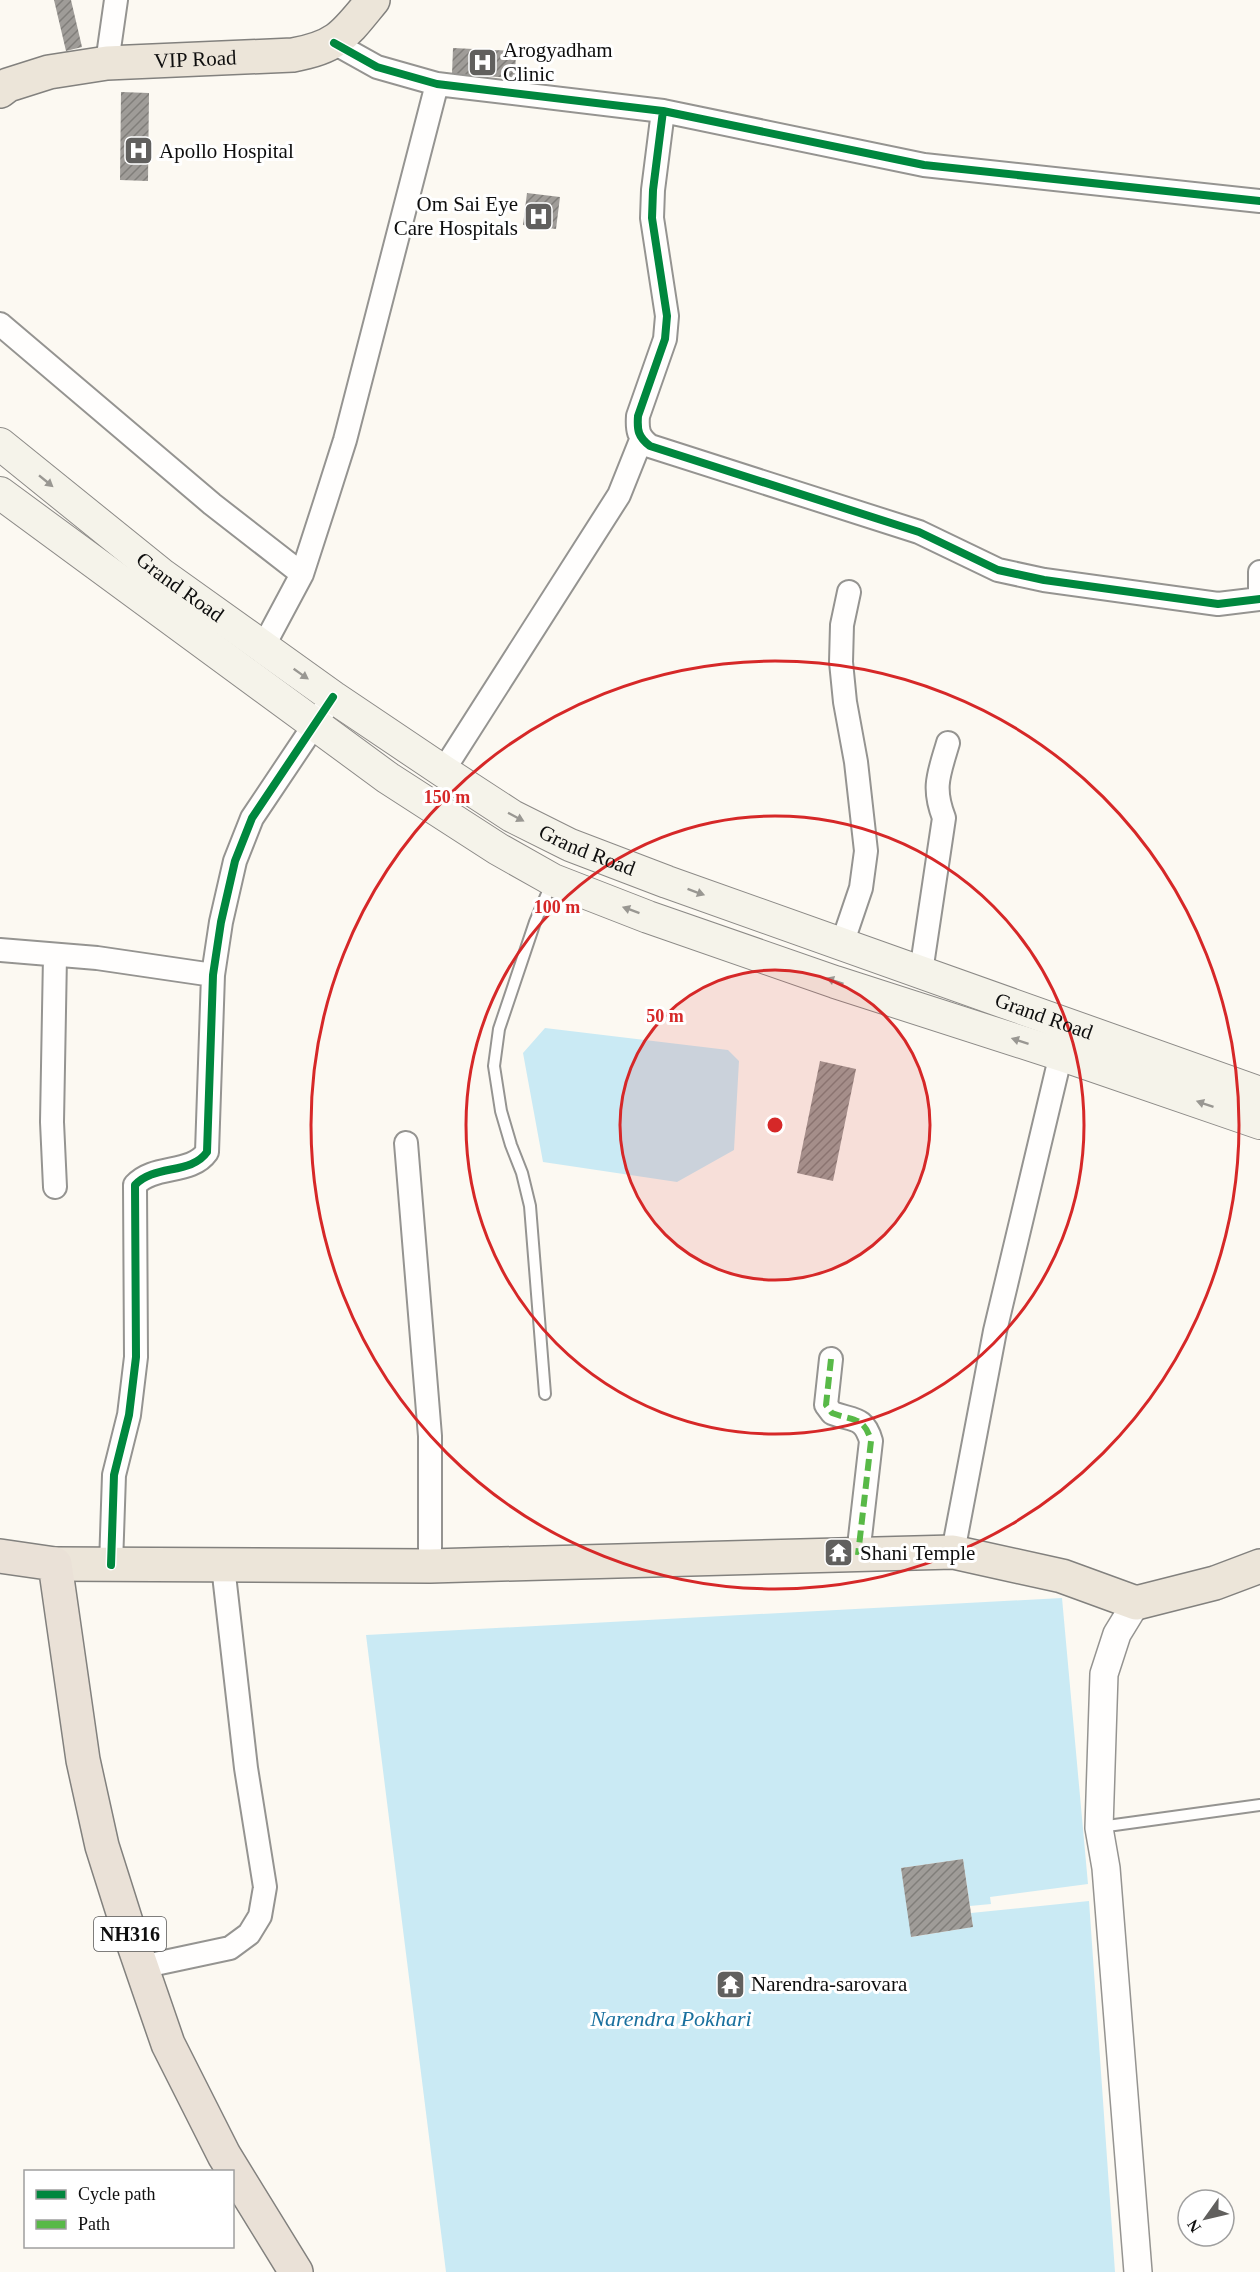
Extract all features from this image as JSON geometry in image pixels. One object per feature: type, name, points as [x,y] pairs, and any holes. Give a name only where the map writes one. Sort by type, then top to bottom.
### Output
[{"type":"highway","points":[[0,1556],[55,1564]]},
{"type":"highway","name":"NH316","points":[[55,1564],[83,1760],[102,1846],[168,2044],[234,2170]]},
{"type":"highway","name":"NH316","points":[[234,2170],[296,2272]]},
{"type":"main road","name":"VIP Road","points":[[0,91],[8,85],[50,72],[107,63],[293,55],[313,52],[334,43],[373,0]]},
{"type":"main road","name":"Grand Road","points":[[0,444],[161,574],[333,697],[512,816],[570,845],[1260,1093]]},
{"type":"main road","name":"Grand Road","points":[[0,493],[388,778],[498,849],[553,880],[648,917],[813,974],[1061,1054],[1260,1123]]},
{"type":"main road","points":[[55,1564],[430,1566],[953,1552],[1062,1576],[1136,1603],[1215,1583],[1260,1566]]},
{"type":"street","points":[[107,63],[116,0]]},
{"type":"street","points":[[334,43],[376,67],[437,84],[663,111],[924,165],[1260,201]]},
{"type":"street","points":[[263,647],[302,574],[345,440],[437,84]]},
{"type":"street","points":[[663,111],[653,190],[652,218],[667,316],[665,339],[638,416],[637,429],[641,440],[650,446],[919,532],[998,570],[1044,580],[1218,604],[1260,599]]},
{"type":"street","points":[[0,324],[212,504],[302,574]]},
{"type":"street","points":[[443,771],[619,495],[641,440]]},
{"type":"street","points":[[1260,572],[1260,591]]},
{"type":"street","points":[[842,944],[861,888],[866,851],[841,662],[842,625],[849,592]]},
{"type":"street","points":[[111,1565],[114,1475],[129,1415],[136,1357],[135,1185],[148,1176],[195,1163],[207,1152],[213,975],[221,922],[235,861],[252,818],[333,697]]},
{"type":"street","points":[[921,972],[944,818],[938,802],[936,785],[948,743]]},
{"type":"street","points":[[0,950],[132,962],[213,975]]},
{"type":"street","points":[[55,956],[52,1122],[55,1187]]},
{"type":"street","points":[[953,1552],[995,1330],[1061,1054]]},
{"type":"street","points":[[406,1143],[430,1436],[430,1566]]},
{"type":"street","points":[[831,1359],[826,1405],[832,1413],[856,1419],[867,1427],[871,1441],[858,1555]]},
{"type":"street","points":[[141,1967],[230,1948],[249,1934],[260,1916],[264,1887],[246,1768],[223,1566]]},
{"type":"street","points":[[1136,1603],[1117,1634],[1104,1674],[1100,1827],[1107,1880],[1138,2272]]},
{"type":"lane","points":[[545,1394],[531,1206],[501,1111],[494,1066],[499,1029],[535,922],[553,880]]},
{"type":"lane","points":[[1100,1827],[1260,1805]]},
{"type":"water","points":[[545,1028],[728,1050],[739,1061],[734,1150],[677,1182],[543,1162],[523,1053]]},
{"type":"water","name":"Narendra Pokhari","points":[[1062,1598],[1088,1884],[990,1897],[991,1904],[970,1906],[963,1859],[901,1868],[912,1937],[973,1927],[971,1913],[1089,1901],[1115,2272],[446,2272],[366,1635]]},
{"type":"building","points":[[54,0],[71,0],[82,47],[66,51]]},
{"type":"building","points":[[453,48],[516,51],[515,78],[452,74]]},
{"type":"building","points":[[121,92],[149,93],[148,181],[120,180]]},
{"type":"building","points":[[527,193],[560,197],[556,229],[523,225]]},
{"type":"building","points":[[820,1061],[856,1069],[833,1181],[797,1173]]},
{"type":"building","points":[[963,1859],[973,1927],[911,1937],[901,1868]]},
{"type":"marked path","points":[[831,1359],[826,1405],[832,1413],[861,1423],[871,1441],[858,1555]]},
{"type":"cycle path","points":[[334,43],[377,67],[437,84],[663,111],[924,165],[1260,201]]},
{"type":"cycle path","points":[[663,111],[653,190],[652,218],[667,316],[665,339],[638,416],[638,429],[646,443],[919,532],[998,570],[1044,580],[1218,604],[1260,599]]},
{"type":"cycle path","points":[[111,1565],[114,1475],[129,1415],[136,1357],[135,1185],[152,1174],[192,1164],[207,1152],[213,975],[221,922],[235,861],[252,818],[333,697]]},
{"type":"place","name":"Arogyadham Clinic","points":[[482,62]]},
{"type":"place","name":"Apollo Hospital","points":[[138,151]]},
{"type":"place","name":"Om Sai Eye Care Hospitals","points":[[539,216]]},
{"type":"place","name":"Shani Temple","points":[[839,1553]]},
{"type":"place","name":"Narendra-sarovara","points":[[730,1984]]}]
